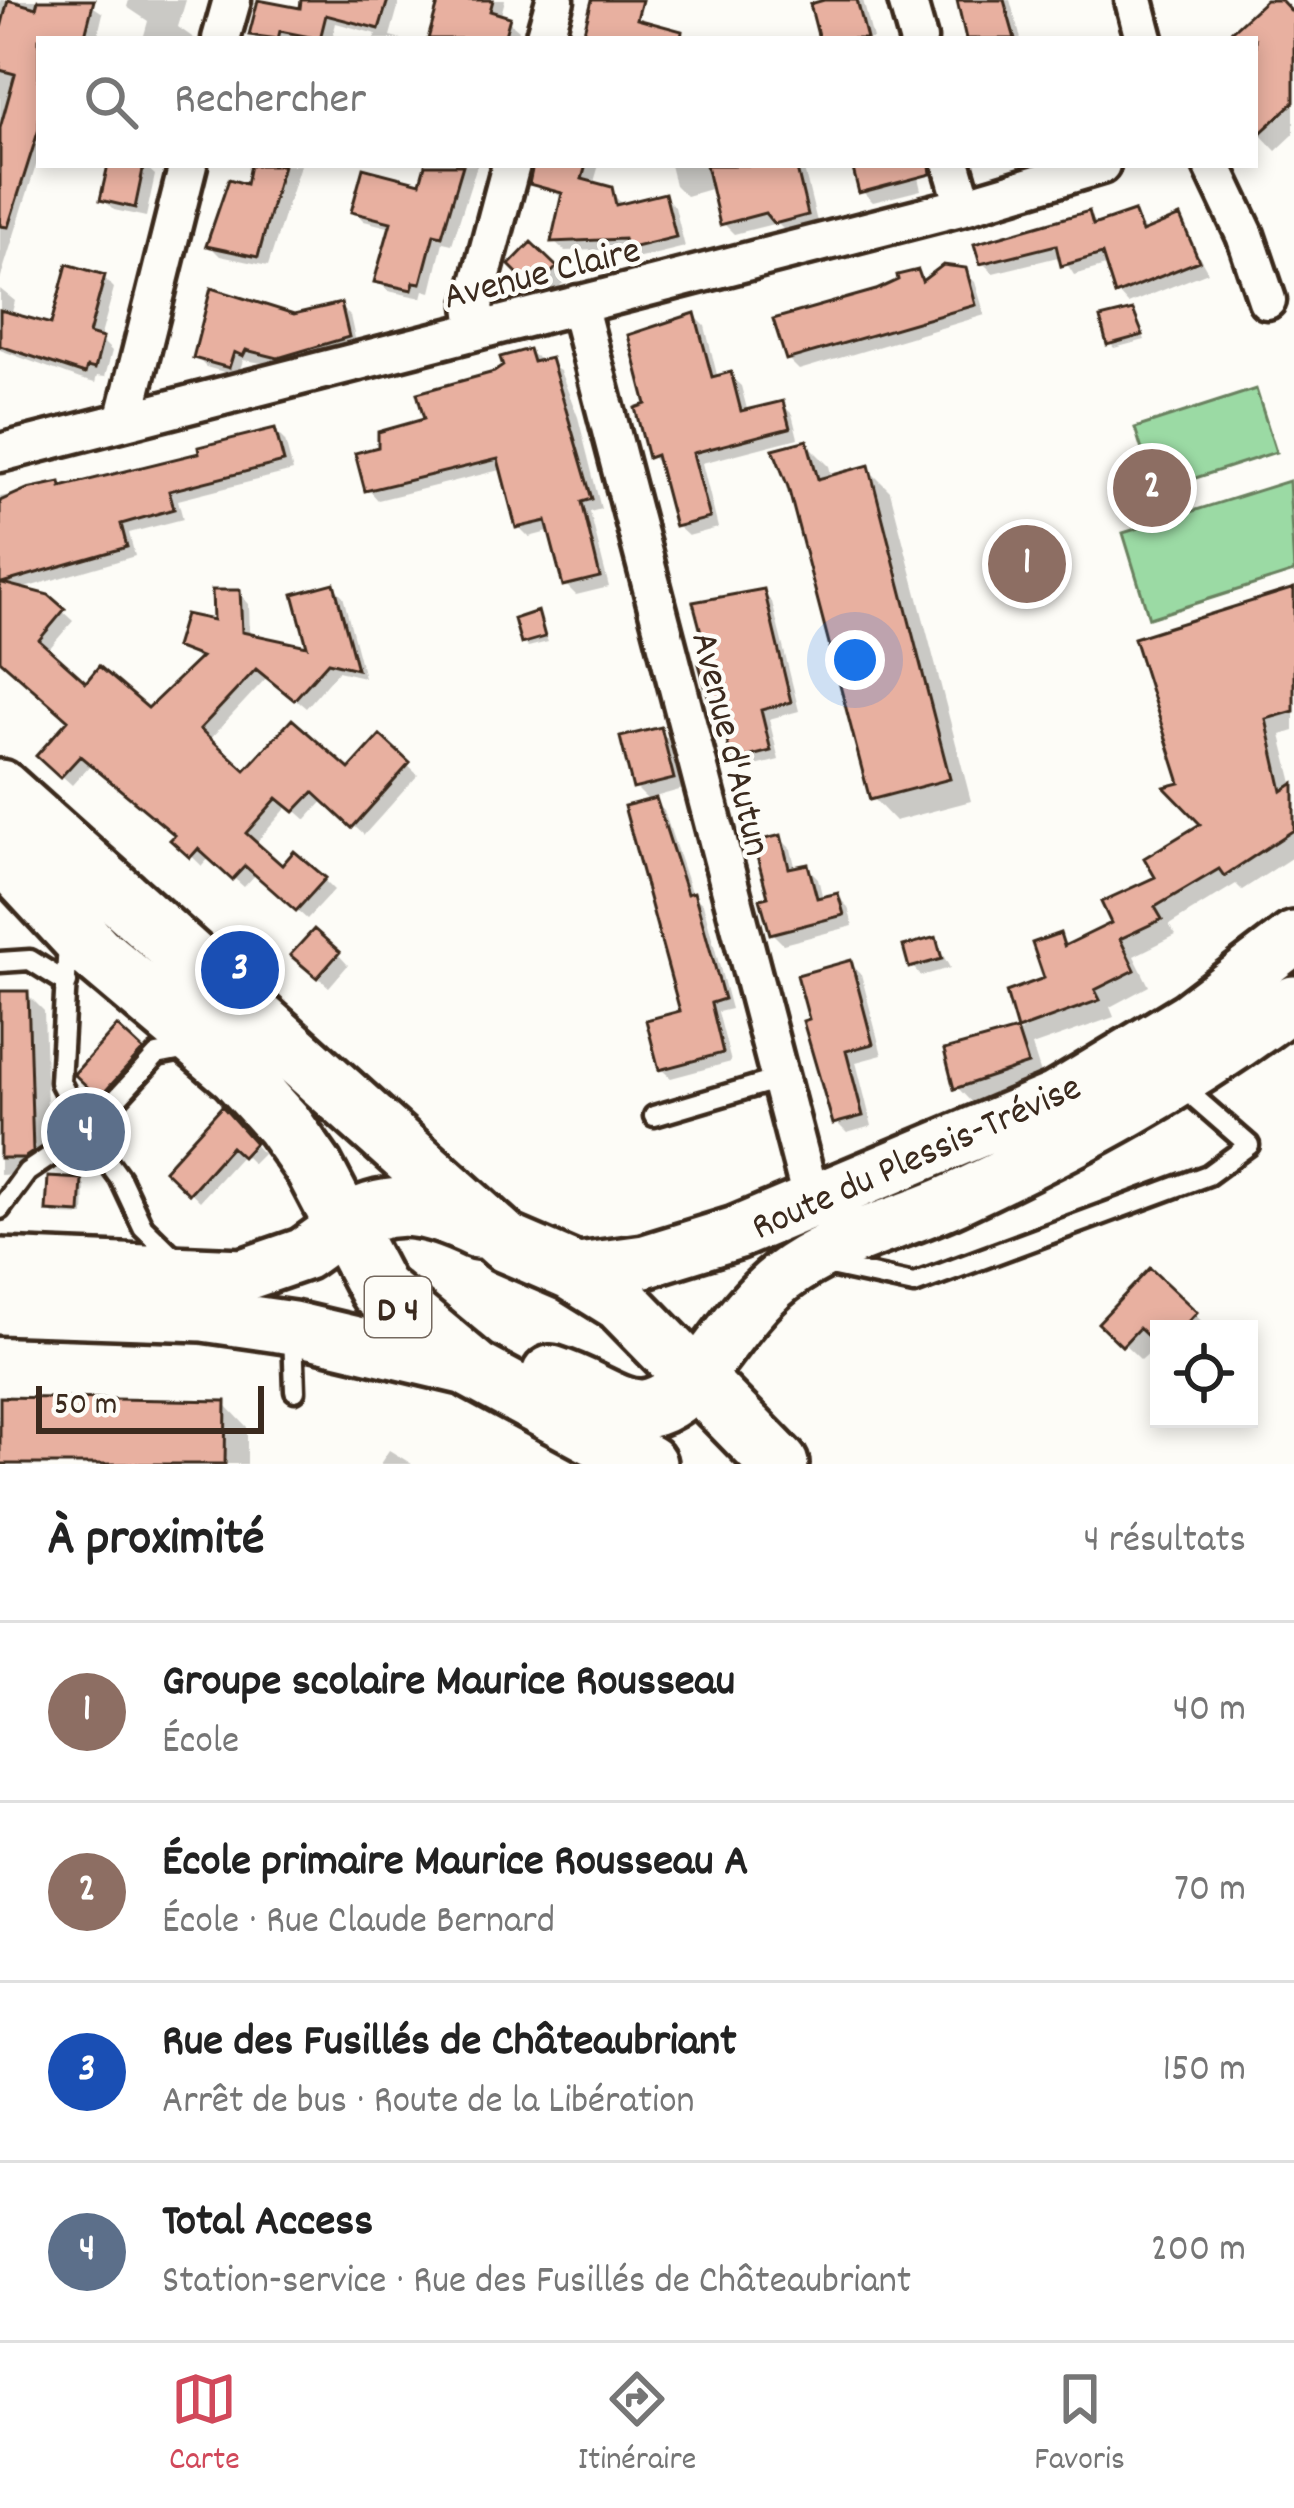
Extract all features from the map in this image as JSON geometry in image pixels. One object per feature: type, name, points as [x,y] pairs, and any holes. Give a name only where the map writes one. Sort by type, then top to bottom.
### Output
[{"type":"main road","points":[[0,789],[506,1243]]},
{"type":"main road","name":"D 4","points":[[0,851],[69,926],[204,1046],[283,1124],[314,1168],[378,1289],[475,1371],[647,1464]]},
{"type":"main road","name":"Route du Plessis-Trévise","points":[[698,1375],[748,1312],[781,1279],[808,1262],[852,1236],[941,1205],[1072,1144],[1294,938]]},
{"type":"main road","name":"Route du Plessis-Trévise","points":[[571,1270],[656,1258],[812,1202],[1055,1099],[1160,1064],[1228,1052],[1294,1002]]},
{"type":"main road","points":[[0,1265],[243,1275],[304,1254],[372,1208],[415,1205],[571,1270],[621,1302],[698,1375],[779,1464]]},
{"type":"main road","points":[[0,1308],[203,1315],[293,1328],[475,1371],[554,1375],[646,1412],[668,1406],[698,1375]]},
{"type":"street","points":[[222,36],[232,0]]},
{"type":"street","points":[[545,36],[555,0]]},
{"type":"street","points":[[907,0],[917,36]]},
{"type":"street","points":[[1134,0],[1143,36]]},
{"type":"street","points":[[124,421],[187,168]]},
{"type":"street","points":[[477,329],[474,305],[510,168]]},
{"type":"street","points":[[953,168],[964,206]]},
{"type":"street","name":"Avenue Claire","points":[[0,453],[964,206],[1091,168]]},
{"type":"street","points":[[1213,168],[1245,236],[1267,300]]},
{"type":"street","name":"Avenue d'Autun","points":[[578,304],[776,1080],[812,1202]]},
{"type":"lane","points":[[69,926],[60,1082],[86,1132],[120,1178],[143,1227],[190,1273]]},
{"type":"lane","points":[[0,962],[31,960],[67,983]]},
{"type":"lane","points":[[0,1209],[27,1172],[86,1132],[157,1055],[204,1046]]},
{"type":"lane","points":[[808,1262],[914,1284],[1208,1175],[1249,1145],[1160,1064]]},
{"type":"lane","points":[[654,1116],[776,1080]]},
{"type":"lane","points":[[293,1328],[295,1390]]},
{"type":"green space","points":[[1256,389],[1276,452],[1155,491],[1135,428]]},
{"type":"green space","points":[[1289,481],[1294,572],[1149,618],[1123,533]]},
{"type":"building","points":[[8,0],[36,8],[38,0],[94,0],[85,36],[36,36],[36,138],[8,227],[0,226],[0,128],[15,74],[0,70],[0,32]]},
{"type":"building","points":[[258,0],[300,8],[301,0],[388,0],[379,29],[326,15],[321,36],[280,31],[279,36],[249,35]]},
{"type":"building","points":[[439,0],[493,0],[490,11],[510,17],[505,36],[429,36]]},
{"type":"building","points":[[592,0],[642,0],[637,19],[682,31],[681,36],[583,36]]},
{"type":"building","points":[[857,0],[866,36],[818,36],[810,4]]},
{"type":"building","points":[[957,0],[1004,0],[1014,36],[965,36]]},
{"type":"building","points":[[1266,0],[1281,0],[1294,14],[1294,102],[1258,135],[1258,36],[1226,36]]},
{"type":"building","points":[[107,168],[143,168],[135,208],[100,200]]},
{"type":"building","points":[[249,168],[282,168],[258,257],[206,246],[229,179],[246,184]]},
{"type":"building","points":[[363,168],[420,183],[424,168],[462,168],[442,236],[434,234],[421,283],[414,282],[412,290],[374,282],[391,222],[351,212]]},
{"type":"building","points":[[532,168],[585,168],[582,179],[612,187],[616,205],[665,193],[676,237],[627,249],[624,239],[551,242],[562,193],[529,184]]},
{"type":"building","points":[[707,168],[797,168],[808,215],[774,224],[765,213],[720,225]]},
{"type":"building","points":[[853,168],[930,168],[931,174],[859,193]]},
{"type":"building","points":[[1089,211],[1093,225],[1134,211],[1142,232],[1180,216],[1199,261],[1115,295],[1102,254],[1061,266],[1056,245],[980,264],[974,244]]},
{"type":"building","points":[[531,242],[557,267],[534,290],[509,265]]},
{"type":"building","points":[[67,264],[105,275],[89,334],[103,338],[95,369],[87,367],[85,374],[0,346],[0,310],[51,324]]},
{"type":"building","points":[[943,265],[966,268],[976,305],[786,360],[773,319],[876,290],[898,280],[897,275],[918,270],[922,281]]},
{"type":"building","points":[[211,288],[294,314],[341,303],[349,337],[278,358],[246,350],[243,356],[234,352],[229,368],[193,358]]},
{"type":"building","points":[[1133,310],[1143,335],[1107,345],[1100,318]]},
{"type":"building","points":[[695,313],[712,377],[731,372],[741,411],[783,401],[790,428],[693,453],[710,518],[675,527],[656,455],[648,458],[635,408],[646,404],[628,335]]},
{"type":"building","points":[[529,349],[533,362],[551,358],[592,499],[582,502],[600,577],[563,586],[546,521],[516,528],[498,459],[365,491],[355,453],[378,447],[378,432],[424,419],[417,393],[494,372],[503,366],[500,357]]},
{"type":"building","points":[[275,428],[284,462],[169,491],[174,509],[121,524],[127,547],[2,583],[49,595],[65,609],[39,640],[86,682],[99,666],[148,708],[201,657],[175,647],[185,614],[213,620],[212,590],[240,590],[242,632],[307,646],[293,594],[334,583],[357,669],[328,662],[294,700],[256,669],[200,729],[245,770],[292,719],[349,769],[380,735],[410,763],[352,828],[313,792],[294,812],[277,798],[246,833],[282,865],[294,851],[326,878],[296,911],[245,866],[232,880],[198,849],[190,858],[170,840],[175,835],[80,756],[60,778],[36,756],[68,720],[0,660],[0,501],[27,489],[60,482],[61,487],[199,453],[198,447]]},
{"type":"building","points":[[807,440],[818,479],[869,465],[950,779],[870,800],[788,487],[773,449]]},
{"type":"building","points":[[1294,588],[1294,711],[1266,719],[1282,791],[1294,783],[1294,830],[1224,876],[1219,869],[1155,907],[1162,919],[1120,939],[1135,970],[1095,990],[1100,1000],[1017,1030],[1006,992],[1044,978],[1032,943],[1060,933],[1064,946],[1111,923],[1101,902],[1155,877],[1144,858],[1200,824],[1164,787],[1180,783],[1134,638]]},
{"type":"building","points":[[764,589],[791,702],[761,710],[771,751],[732,761],[716,698],[709,700],[699,664],[709,662],[693,602]]},
{"type":"building","points":[[538,611],[545,637],[521,644],[514,619]]},
{"type":"building","points":[[661,727],[674,779],[633,789],[620,737]]},
{"type":"building","points":[[656,798],[687,894],[694,892],[724,999],[711,1003],[723,1053],[659,1070],[646,1020],[680,1011],[624,806]]},
{"type":"building","points":[[781,835],[789,868],[808,864],[817,898],[838,893],[844,915],[770,934],[760,899],[768,897],[753,842]]},
{"type":"building","points":[[314,929],[340,952],[317,978],[290,955]]},
{"type":"building","points":[[936,937],[942,959],[909,968],[903,946]]},
{"type":"building","points":[[851,960],[873,1044],[846,1051],[863,1116],[833,1124],[803,1021],[809,1019],[797,975]]},
{"type":"building","points":[[0,991],[28,991],[33,1152],[24,1158],[0,1158]]},
{"type":"building","points":[[117,1026],[143,1050],[99,1098],[74,1074]]},
{"type":"building","points":[[1017,1030],[1028,1064],[954,1089],[944,1050]]},
{"type":"building","points":[[222,1106],[255,1143],[242,1157],[231,1147],[189,1194],[164,1170]]},
{"type":"building","points":[[48,1177],[82,1179],[80,1213],[46,1211]]},
{"type":"building","points":[[1150,1268],[1197,1312],[1189,1320],[1150,1320],[1150,1338],[1139,1328],[1122,1346],[1098,1323]]},
{"type":"building","points":[[0,1397],[226,1401],[225,1464],[0,1464]]},
{"type":"place","name":"École primaire Maurice Rousseau A","points":[[1152,488]]},
{"type":"place","name":"Groupe scolaire Maurice Rousseau","points":[[1027,564]]},
{"type":"place","name":"Rue des Fusillés de Châteaubriant","points":[[240,970]]},
{"type":"place","name":"Total Access","points":[[86,1132]]}]
